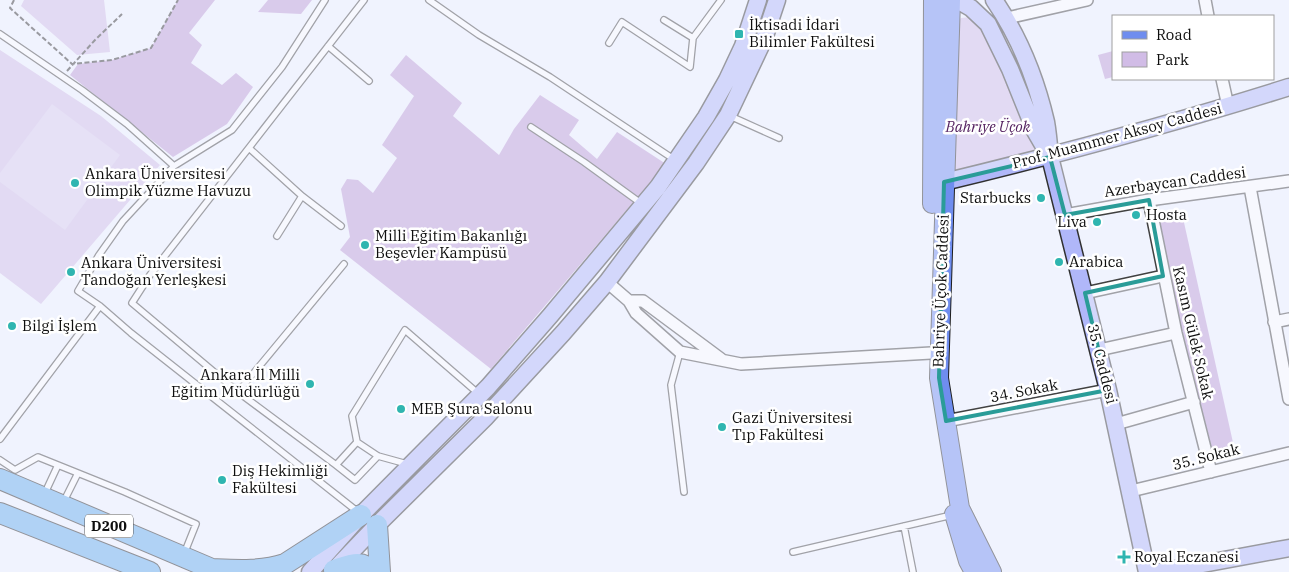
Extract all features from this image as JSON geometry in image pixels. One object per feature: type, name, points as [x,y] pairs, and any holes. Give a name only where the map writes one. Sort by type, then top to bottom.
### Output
[{"type":"highway","name":"D200","points":[[0,479],[214,570]]},
{"type":"highway","name":"D200","points":[[0,514],[150,572]]},
{"type":"highway","points":[[214,570],[258,571],[273,569],[369,520],[380,572]]},
{"type":"highway","points":[[333,571],[358,563],[368,566],[372,572]]},
{"type":"main road","points":[[333,571],[412,464],[480,395],[550,316],[644,205],[677,161],[706,117],[727,80],[743,46],[758,0]]},
{"type":"main road","points":[[311,571],[485,418],[607,282],[696,163],[728,115],[764,39],[777,0]]},
{"type":"main road","name":"Bahriye Üçok Caddesi","points":[[933,0],[931,376],[950,502],[968,561],[974,572]]},
{"type":"main road","name":"Bahriye Üçok Caddesi","points":[[951,0],[939,378],[960,508],[992,572]]},
{"type":"main road","points":[[957,0],[971,8],[988,24],[1010,69],[1035,131],[1050,156]]},
{"type":"main road","points":[[994,0],[1006,18],[1036,87],[1046,122],[1050,156]]},
{"type":"main road","name":"Prof. Muammer Aksoy Caddesi","points":[[944,182],[1050,156],[1289,87]]},
{"type":"main road","name":"35. Caddesi","points":[[1050,156],[1099,350],[1147,572]]},
{"type":"main road","points":[[1159,572],[1285,552]]},
{"type":"street","points":[[1006,18],[1087,0]]},
{"type":"street","points":[[1205,0],[1208,15]]},
{"type":"street","points":[[1222,80],[1228,106]]},
{"type":"street","name":"Azerbaycan Caddesi","points":[[1065,215],[1149,200],[1289,181]]},
{"type":"street","points":[[1250,187],[1289,399]]},
{"type":"street","name":"Kasım Gülek Sokak","points":[[1149,200],[1163,276],[1211,472]]},
{"type":"street","points":[[1085,293],[1163,276]]},
{"type":"street","points":[[607,282],[629,301],[636,313],[680,352],[742,364],[931,353]]},
{"type":"street","points":[[629,301],[643,301],[722,360]]},
{"type":"street","points":[[1274,322],[1289,319]]},
{"type":"street","points":[[680,352],[688,333]]},
{"type":"street","points":[[1099,350],[1176,333]]},
{"type":"street","name":"34. Sokak","points":[[946,421],[1108,390]]},
{"type":"street","points":[[1116,424],[1194,402]]},
{"type":"street","name":"35. Sokak","points":[[1131,491],[1289,453]]},
{"type":"lane","points":[[325,0],[282,67],[232,130],[174,166],[123,221],[99,255],[78,290],[369,520]]},
{"type":"lane","points":[[364,0],[150,275],[132,304],[238,392],[355,480],[378,456]]},
{"type":"lane","points":[[430,0],[479,35],[550,77],[677,161]]},
{"type":"lane","points":[[609,43],[622,22],[690,67],[694,38],[721,0]]},
{"type":"lane","points":[[664,20],[694,38]]},
{"type":"lane","points":[[0,34],[82,90],[127,124],[174,166]]},
{"type":"lane","points":[[328,46],[370,81]]},
{"type":"lane","points":[[728,115],[779,138]]},
{"type":"lane","points":[[531,127],[644,205]]},
{"type":"lane","points":[[249,148],[302,196],[341,226]]},
{"type":"lane","points":[[277,236],[302,196]]},
{"type":"lane","points":[[238,392],[344,264]]},
{"type":"lane","points":[[0,439],[100,306]]},
{"type":"lane","points":[[412,464],[378,456],[356,442],[352,416],[405,330],[480,395]]},
{"type":"lane","points":[[680,352],[671,385],[684,492]]},
{"type":"lane","points":[[336,465],[356,442]]},
{"type":"lane","points":[[0,460],[15,470],[38,457],[125,492],[196,524],[183,557]]},
{"type":"lane","points":[[43,497],[58,465]]},
{"type":"lane","points":[[62,505],[78,473]]},
{"type":"lane","points":[[793,552],[954,514]]},
{"type":"lane","points":[[904,526],[914,572]]},
{"type":"path","points":[[14,0],[10,8],[72,64],[112,60],[151,48],[178,0]]},
{"type":"path","points":[[72,64],[122,14]]},
{"type":"highlighted area","points":[[1050,157],[1065,215],[1149,200],[1163,276],[1085,293],[1108,390],[946,421],[939,378],[944,182]]},
{"type":"green space","points":[[24,0],[104,0],[110,52],[77,55],[21,6]]},
{"type":"green space","name":"Bahriye Üçok","points":[[971,17],[990,38],[1036,152],[951,173],[954,27],[961,18]]},
{"type":"green space","points":[[0,50],[101,116],[160,165],[41,304],[0,273]]},
{"type":"shaded area","points":[[178,0],[215,0],[189,33],[202,45],[191,63],[222,85],[236,73],[253,87],[227,124],[173,157],[70,75],[78,64],[112,60],[151,48]]},
{"type":"shaded area","points":[[268,0],[312,0],[301,14],[258,12]]},
{"type":"shaded area","points":[[1112,51],[1112,77],[1105,79],[1098,55]]},
{"type":"shaded area","points":[[406,55],[462,103],[453,116],[499,155],[514,129],[540,95],[579,120],[569,135],[597,159],[617,132],[666,164],[491,369],[340,250],[350,237],[341,189],[347,179],[358,180],[373,193],[397,158],[382,145],[414,96],[390,75]]},
{"type":"shaded area","points":[[52,104],[120,155],[65,230],[0,182],[0,173]]},
{"type":"shaded area","points":[[1183,218],[1236,456],[1215,461],[1182,330],[1158,221]]},
{"type":"place","name":"İktisadi İdari Bilimler Fakültesi","points":[[739,34]]},
{"type":"place","name":"Ankara Üniversitesi Olimpik Yüzme Havuzu","points":[[75,183]]},
{"type":"place","name":"Starbucks","points":[[1041,198]]},
{"type":"place","name":"Hosta","points":[[1136,215]]},
{"type":"place","name":"Liva","points":[[1097,222]]},
{"type":"place","name":"Milli Eğitim Bakanlığı Beşevler Kampüsü","points":[[365,245]]},
{"type":"place","name":"Arabica","points":[[1059,262]]},
{"type":"place","name":"Ankara Üniversitesi Tandoğan Yerleşkesi","points":[[71,272]]},
{"type":"place","name":"Bilgi İşlem","points":[[12,326]]},
{"type":"place","name":"Ankara İl Milli Eğitim Müdürlüğü","points":[[310,384]]},
{"type":"place","name":"MEB Şura Salonu","points":[[401,409]]},
{"type":"place","name":"Gazi Üniversitesi Tıp Fakültesi","points":[[722,427]]},
{"type":"place","name":"Diş Hekimliği Fakültesi","points":[[222,480]]},
{"type":"place","name":"Royal Eczanesi","points":[[1124,557]]}]
